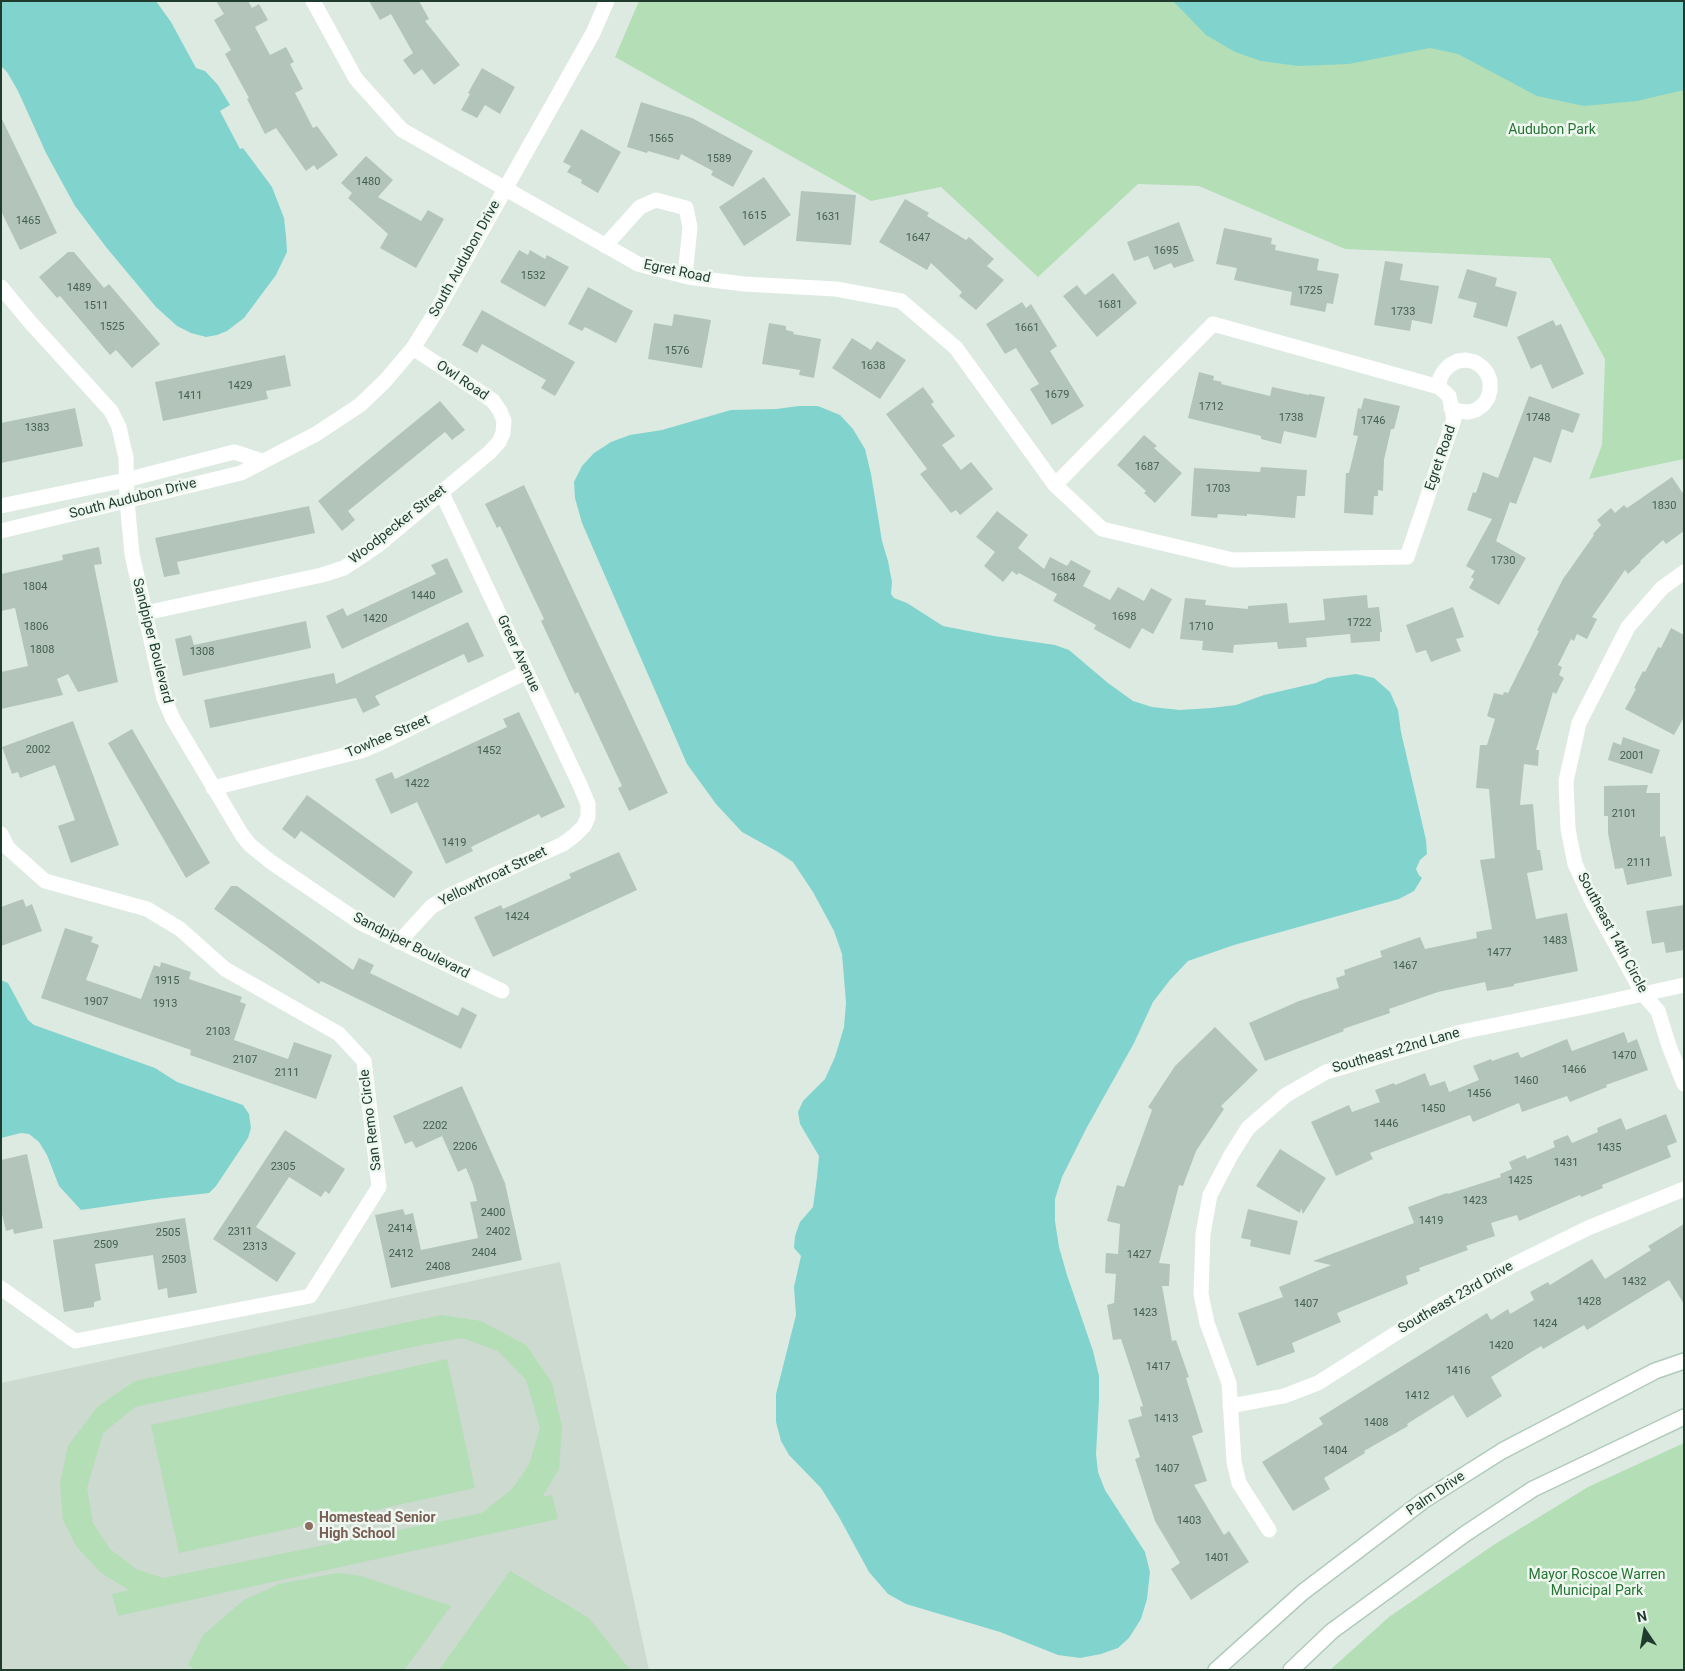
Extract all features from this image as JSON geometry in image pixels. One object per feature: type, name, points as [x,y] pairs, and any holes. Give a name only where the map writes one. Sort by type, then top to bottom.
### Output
[{"type":"street","name":"Egret Road","points":[[313,1],[356,79],[402,130],[638,264],[685,276],[744,284],[836,289],[901,301],[956,348],[1055,485],[1102,529],[1233,560],[1407,558],[1454,419],[1449,396],[1439,387]]},
{"type":"street","name":"South Audubon Drive","points":[[1,531],[241,473],[316,434],[360,405],[385,381],[413,348],[437,310],[588,40],[607,1]]},
{"type":"street","points":[[605,246],[640,207],[656,200],[686,208],[690,227],[685,276]]},
{"type":"street","name":"Sandpiper Boulevard","points":[[1,287],[30,322],[111,411],[119,427],[126,458],[127,501],[132,554],[164,698],[173,719],[242,835],[258,853],[361,923],[502,991]]},
{"type":"street","points":[[1055,485],[1213,324],[1439,387],[1440,378],[1450,365],[1466,360],[1475,362],[1487,373],[1490,381],[1488,398],[1476,410],[1468,412],[1451,408]]},
{"type":"street","name":"Owl Road","points":[[413,348],[493,402],[500,411],[504,421]]},
{"type":"street","name":"Woodpecker Street","points":[[145,613],[298,580],[344,568],[377,546],[490,452],[499,442],[503,432],[504,421]]},
{"type":"street","name":"South Audubon Drive","points":[[1,506],[126,480],[234,452],[262,461]]},
{"type":"street","name":"Greer Avenue","points":[[441,491],[580,785],[588,804],[588,817]]},
{"type":"street","name":"Southeast 14th Circle","points":[[1684,572],[1662,588],[1628,627],[1579,723],[1566,781],[1568,829],[1575,864],[1592,903],[1643,994],[1658,1011],[1684,1084]]},
{"type":"street","name":"Towhee Street","points":[[213,788],[361,751],[526,672]]},
{"type":"street","name":"Yellowthroat Street","points":[[399,942],[431,907],[452,894],[563,844],[575,836],[584,826],[588,817]]},
{"type":"street","name":"San Remo Circle","points":[[1,834],[8,848],[44,880],[147,909],[180,929],[225,969],[339,1034],[364,1061],[379,1186],[310,1296],[74,1342],[1,1288]]},
{"type":"street","name":"Southeast 22nd Lane","points":[[1269,1530],[1239,1483],[1234,1462],[1229,1383],[1207,1323],[1200,1294],[1203,1234],[1210,1195],[1248,1128],[1286,1095],[1326,1072],[1461,1032],[1684,985]]},
{"type":"street","name":"Southeast 23rd Drive","points":[[1230,1406],[1284,1396],[1318,1383],[1431,1311],[1513,1265],[1588,1228],[1684,1189]]},
{"type":"street","name":"Palm Drive","points":[[1216,1670],[1303,1592],[1424,1501],[1502,1451],[1655,1371],[1684,1361]]},
{"type":"street","points":[[1291,1670],[1332,1631],[1465,1534],[1533,1489],[1684,1417]]},
{"type":"shaded area","name":"Homestead Senior High School","points":[[560,1262],[649,1670],[1,1670],[1,1383]]},
{"type":"green space","name":"Audubon Park","points":[[639,1],[1684,1],[1684,459],[1589,479],[1602,445],[1605,359],[1550,258],[1345,249],[1199,186],[1138,184],[1038,277],[941,187],[871,201],[615,57]]},
{"type":"green space","points":[[441,1315],[481,1321],[526,1345],[552,1383],[562,1427],[559,1469],[542,1497],[552,1495],[558,1519],[118,1616],[112,1594],[129,1590],[101,1573],[76,1546],[63,1520],[60,1484],[68,1446],[97,1407],[135,1381]],"holes":[[[462,1338],[498,1351],[526,1380],[540,1428],[529,1465],[512,1489],[482,1513],[163,1578],[136,1569],[110,1549],[93,1523],[87,1488],[103,1433],[135,1407]]]},
{"type":"green space","points":[[447,1359],[475,1488],[179,1553],[151,1425]]},
{"type":"green space","name":"Mayor Roscoe Warren Municipal Park","points":[[1684,1443],[1684,1670],[1330,1670],[1389,1617],[1495,1544],[1588,1487]]},
{"type":"green space","points":[[510,1571],[589,1618],[630,1670],[439,1670]]},
{"type":"green space","points":[[337,1573],[361,1576],[451,1606],[404,1670],[196,1670],[188,1665],[203,1635],[244,1600],[279,1584]]},
{"type":"water","points":[[1,1],[156,1],[171,22],[196,68],[205,71],[218,85],[230,105],[220,111],[240,149],[243,148],[272,187],[284,218],[287,252],[276,275],[244,318],[227,331],[206,337],[191,333],[177,326],[156,307],[75,206],[46,153],[18,91],[7,72],[1,66]]},
{"type":"water","points":[[1173,1],[1684,1],[1684,90],[1637,101],[1584,106],[1537,96],[1458,54],[1430,48],[1349,64],[1298,66],[1261,61],[1235,52],[1206,35]]},
{"type":"water","points":[[818,406],[840,415],[853,429],[865,449],[871,474],[882,541],[892,582],[891,594],[894,598],[907,603],[943,626],[1055,645],[1069,650],[1108,683],[1133,701],[1152,707],[1180,710],[1236,705],[1264,695],[1316,683],[1327,678],[1356,674],[1374,678],[1390,692],[1398,710],[1401,732],[1426,840],[1427,854],[1420,860],[1416,869],[1422,878],[1414,891],[1399,899],[1234,945],[1188,961],[1153,1002],[1134,1043],[1086,1129],[1062,1177],[1055,1199],[1055,1221],[1059,1247],[1093,1351],[1099,1376],[1096,1454],[1098,1472],[1105,1490],[1145,1552],[1150,1572],[1147,1599],[1141,1619],[1129,1638],[1118,1648],[1101,1654],[1080,1658],[1058,1655],[1000,1632],[906,1604],[888,1594],[869,1572],[821,1488],[789,1455],[781,1441],[776,1422],[776,1394],[796,1315],[794,1287],[801,1256],[794,1248],[795,1236],[800,1222],[813,1207],[819,1156],[800,1124],[798,1112],[803,1101],[825,1079],[835,1057],[844,1027],[846,1003],[842,954],[834,931],[813,892],[793,862],[742,832],[716,804],[687,764],[582,523],[575,498],[574,482],[582,466],[594,453],[611,442],[630,435],[662,430],[731,410],[776,409]]},
{"type":"water","points":[[1,980],[8,983],[28,1020],[34,1025],[155,1068],[177,1082],[243,1105],[249,1114],[251,1128],[248,1138],[216,1186],[209,1193],[81,1210],[59,1186],[47,1155],[39,1142],[29,1134],[21,1133],[1,1138]]},
{"type":"building","points":[[216,1],[248,1],[252,8],[259,4],[268,20],[255,27],[270,55],[286,47],[294,62],[290,64],[303,89],[295,93],[313,128],[317,126],[338,155],[317,170],[314,165],[306,171],[276,128],[265,134],[247,99],[249,98],[225,54],[231,50],[214,20],[224,14]]},
{"type":"building","points":[[369,1],[419,1],[429,19],[425,21],[460,65],[434,85],[422,69],[414,75],[403,60],[413,53],[391,14],[380,20]]},
{"type":"building","points":[[482,68],[515,87],[500,114],[485,105],[477,118],[461,110]]},
{"type":"building","points":[[641,102],[692,118],[753,151],[733,187],[711,175],[713,171],[681,154],[679,160],[627,147]]},
{"type":"building","points":[[1,117],[57,233],[20,250],[1,211]]},
{"type":"building","points":[[581,129],[621,152],[598,193],[581,183],[582,180],[567,172],[571,166],[563,162]]},
{"type":"building","points":[[366,156],[393,180],[378,197],[421,221],[428,210],[444,219],[416,268],[380,248],[388,234],[348,198],[352,193],[341,183]]},
{"type":"building","points":[[764,177],[791,215],[744,246],[719,207]]},
{"type":"building","points":[[801,191],[856,195],[851,245],[796,241]]},
{"type":"building","points":[[905,199],[929,213],[927,216],[966,240],[969,237],[994,259],[987,266],[1004,280],[976,310],[959,296],[962,292],[931,263],[927,270],[879,242]]},
{"type":"building","points":[[1179,222],[1194,261],[1174,268],[1171,263],[1154,270],[1148,256],[1134,261],[1127,242]]},
{"type":"building","points":[[1224,228],[1272,238],[1271,244],[1276,245],[1275,250],[1319,259],[1317,270],[1339,274],[1333,304],[1327,303],[1325,312],[1290,305],[1292,292],[1234,280],[1237,268],[1216,264]]},
{"type":"building","points":[[519,250],[528,255],[530,250],[545,259],[547,255],[569,267],[545,307],[500,282]]},
{"type":"building","points":[[68,252],[74,252],[104,288],[109,284],[160,344],[132,368],[116,350],[110,355],[60,296],[57,298],[39,277]]},
{"type":"building","points":[[1385,261],[1403,264],[1400,280],[1439,286],[1432,324],[1412,320],[1410,331],[1374,325]]},
{"type":"building","points":[[1467,269],[1497,278],[1495,286],[1517,292],[1507,327],[1473,317],[1477,303],[1458,298]]},
{"type":"building","points":[[1113,273],[1137,303],[1097,337],[1063,296],[1077,285],[1085,295]]},
{"type":"building","points":[[588,287],[633,311],[616,343],[585,327],[582,331],[568,324]]},
{"type":"building","points":[[1022,302],[1026,308],[1031,304],[1057,346],[1050,351],[1084,406],[1052,425],[1030,389],[1039,384],[1016,348],[1005,354],[986,324]]},
{"type":"building","points":[[482,310],[575,362],[555,396],[541,388],[546,380],[482,344],[477,353],[462,345]]},
{"type":"building","points":[[674,314],[711,320],[702,368],[648,359],[654,323],[672,326]]},
{"type":"building","points":[[1553,320],[1556,326],[1561,324],[1584,374],[1552,389],[1541,364],[1531,369],[1517,337]]},
{"type":"building","points":[[769,323],[786,326],[786,330],[794,332],[793,334],[821,339],[814,378],[799,375],[800,370],[762,364]]},
{"type":"building","points":[[852,338],[871,350],[877,341],[906,360],[880,399],[832,368]]},
{"type":"building","points":[[285,355],[291,386],[266,391],[268,399],[163,421],[155,382]]},
{"type":"building","points":[[1199,372],[1214,376],[1213,380],[1222,382],[1221,384],[1270,396],[1272,387],[1325,397],[1316,438],[1284,431],[1281,444],[1261,439],[1261,436],[1188,418]]},
{"type":"building","points":[[923,387],[934,402],[931,404],[955,436],[942,445],[961,470],[971,462],[993,489],[960,515],[956,510],[951,513],[920,474],[927,469],[886,414]]},
{"type":"building","points":[[1529,396],[1580,414],[1573,433],[1562,429],[1551,463],[1534,457],[1516,504],[1510,502],[1496,541],[1526,558],[1499,605],[1469,588],[1474,579],[1471,577],[1475,571],[1466,566],[1492,519],[1467,510],[1473,492],[1476,493],[1483,472],[1498,478]]},
{"type":"building","points":[[1364,398],[1400,406],[1394,429],[1391,429],[1384,460],[1383,491],[1378,490],[1378,496],[1374,496],[1373,515],[1344,513],[1346,473],[1349,473],[1358,436],[1353,435],[1358,408],[1361,409]]},
{"type":"building","points":[[440,401],[465,430],[452,440],[445,432],[348,511],[355,520],[342,531],[318,501]]},
{"type":"building","points":[[75,408],[83,446],[1,463],[1,423]]},
{"type":"building","points":[[1144,435],[1157,446],[1154,448],[1182,473],[1155,503],[1144,493],[1146,491],[1117,465]]},
{"type":"building","points":[[1261,467],[1307,470],[1305,496],[1297,496],[1295,518],[1247,514],[1247,516],[1218,514],[1217,518],[1191,516],[1194,468],[1260,472]]},
{"type":"building","points":[[1672,477],[1684,495],[1684,531],[1666,544],[1663,540],[1628,574],[1625,570],[1592,617],[1597,619],[1587,639],[1577,634],[1574,641],[1571,639],[1558,665],[1562,667],[1559,675],[1564,678],[1556,694],[1553,692],[1536,750],[1539,750],[1538,766],[1524,764],[1520,805],[1533,804],[1537,850],[1540,850],[1543,870],[1527,873],[1536,919],[1567,913],[1578,971],[1487,991],[1485,982],[1438,992],[1389,1009],[1390,1013],[1343,1029],[1344,1031],[1265,1061],[1249,1023],[1299,1001],[1339,988],[1336,978],[1345,975],[1344,970],[1382,957],[1380,951],[1420,937],[1425,949],[1477,938],[1476,932],[1492,929],[1480,860],[1495,858],[1489,789],[1476,788],[1480,745],[1487,745],[1495,719],[1487,716],[1494,693],[1503,695],[1504,692],[1508,693],[1563,579],[1601,525],[1597,520],[1611,508],[1615,513],[1624,505],[1627,508]]},
{"type":"building","points":[[524,485],[668,793],[629,811],[618,788],[622,786],[578,692],[575,694],[541,621],[544,619],[500,526],[497,528],[485,504]]},
{"type":"building","points":[[309,506],[315,533],[177,562],[180,574],[164,577],[155,538]]},
{"type":"building","points":[[997,511],[1028,535],[1018,548],[1044,569],[1050,557],[1067,566],[1071,560],[1091,571],[1083,586],[1110,600],[1118,587],[1144,601],[1151,588],[1172,599],[1153,634],[1142,628],[1130,649],[1094,629],[1096,625],[1053,601],[1057,594],[1019,573],[1017,575],[1012,571],[1003,582],[984,566],[995,552],[976,537]]},
{"type":"building","points":[[99,547],[102,564],[94,565],[118,682],[78,692],[68,674],[57,679],[63,695],[1,709],[1,672],[28,666],[15,608],[1,611],[1,574],[63,560],[62,555]]},
{"type":"building","points":[[447,558],[463,592],[342,649],[326,616],[343,608],[347,616],[436,574],[431,565]]},
{"type":"building","points":[[1367,595],[1368,608],[1379,607],[1382,632],[1380,632],[1380,641],[1351,643],[1350,634],[1306,638],[1307,647],[1278,649],[1277,642],[1234,645],[1233,653],[1202,650],[1203,641],[1180,639],[1185,598],[1206,600],[1205,605],[1248,609],[1248,606],[1287,603],[1289,623],[1325,620],[1323,599]]},
{"type":"building","points":[[1453,607],[1464,637],[1456,639],[1461,651],[1431,662],[1426,650],[1416,653],[1406,625]]},
{"type":"building","points":[[306,621],[311,648],[183,676],[175,639],[191,635],[194,645]]},
{"type":"building","points":[[468,622],[484,656],[468,663],[464,654],[375,696],[380,705],[363,713],[356,698],[210,728],[204,700],[334,673],[336,684]]},
{"type":"building","points":[[1671,628],[1684,635],[1684,717],[1674,735],[1625,709],[1643,671],[1645,672],[1658,647],[1661,648]]},
{"type":"building","points":[[519,712],[565,807],[541,818],[539,814],[471,847],[473,851],[446,864],[417,802],[391,814],[375,779],[392,772],[395,779],[507,727],[503,719]]},
{"type":"building","points":[[73,721],[119,845],[71,863],[58,826],[75,820],[55,765],[20,778],[18,772],[12,774],[2,747]]},
{"type":"building","points":[[132,729],[210,863],[186,878],[108,743]]},
{"type":"building","points":[[1623,737],[1660,750],[1652,774],[1608,760],[1613,742],[1621,745]]},
{"type":"building","points":[[1648,785],[1646,793],[1660,793],[1660,837],[1665,836],[1672,876],[1627,885],[1623,868],[1615,869],[1608,833],[1608,816],[1604,816],[1604,786]]},
{"type":"building","points":[[307,795],[413,872],[394,898],[301,831],[295,839],[282,829]]},
{"type":"building","points":[[619,852],[637,890],[493,957],[474,917],[501,905],[503,909],[571,878],[569,874]]},
{"type":"building","points":[[231,886],[237,886],[353,970],[359,958],[374,965],[370,973],[458,1016],[462,1007],[477,1015],[461,1049],[321,981],[319,984],[214,909]]},
{"type":"building","points":[[23,899],[26,907],[32,904],[42,931],[1,946],[1,907]]},
{"type":"building","points":[[1684,905],[1684,950],[1666,953],[1664,942],[1652,944],[1646,911]]},
{"type":"building","points":[[65,928],[93,937],[91,942],[99,945],[86,980],[141,999],[154,965],[160,967],[161,962],[191,972],[189,979],[242,997],[240,1002],[246,1004],[234,1040],[288,1059],[294,1042],[332,1055],[316,1099],[190,1055],[191,1050],[41,998]]},
{"type":"building","points":[[1215,1027],[1258,1070],[1221,1106],[1224,1109],[1196,1151],[1183,1186],[1179,1185],[1159,1263],[1170,1264],[1169,1286],[1162,1286],[1172,1341],[1176,1340],[1189,1377],[1186,1378],[1203,1432],[1192,1436],[1207,1481],[1194,1485],[1224,1535],[1229,1531],[1249,1562],[1191,1600],[1171,1569],[1180,1563],[1155,1521],[1135,1459],[1140,1457],[1128,1420],[1142,1416],[1140,1407],[1143,1406],[1121,1339],[1113,1340],[1107,1305],[1114,1303],[1116,1274],[1105,1273],[1106,1253],[1118,1254],[1120,1224],[1107,1221],[1117,1185],[1124,1187],[1152,1110],[1148,1107],[1175,1066]]},
{"type":"building","points":[[1624,1032],[1628,1043],[1637,1039],[1648,1070],[1606,1085],[1607,1087],[1570,1102],[1567,1096],[1522,1112],[1519,1103],[1473,1122],[1470,1115],[1370,1153],[1373,1159],[1336,1176],[1311,1122],[1349,1105],[1352,1112],[1380,1102],[1375,1090],[1394,1083],[1395,1085],[1425,1073],[1430,1086],[1445,1081],[1449,1092],[1479,1080],[1473,1066],[1491,1059],[1492,1061],[1518,1052],[1521,1058],[1567,1039],[1572,1051]]},
{"type":"building","points":[[462,1086],[505,1183],[522,1260],[391,1288],[375,1215],[403,1209],[405,1215],[413,1213],[421,1250],[478,1238],[470,1202],[477,1201],[466,1168],[458,1172],[442,1136],[416,1148],[412,1141],[405,1144],[393,1116]]},
{"type":"building","points":[[1666,1114],[1677,1142],[1667,1146],[1671,1157],[1602,1185],[1603,1188],[1581,1197],[1580,1195],[1519,1221],[1517,1215],[1491,1223],[1495,1236],[1466,1246],[1468,1250],[1419,1268],[1420,1271],[1406,1276],[1408,1284],[1337,1313],[1341,1322],[1292,1343],[1295,1352],[1257,1366],[1238,1313],[1283,1297],[1279,1287],[1331,1265],[1313,1261],[1414,1223],[1408,1207],[1501,1177],[1500,1174],[1512,1169],[1509,1162],[1525,1155],[1527,1159],[1555,1147],[1553,1141],[1568,1135],[1572,1143],[1598,1132],[1597,1128],[1621,1118],[1626,1130]]},
{"type":"building","points":[[285,1130],[345,1169],[329,1194],[325,1191],[321,1197],[289,1177],[256,1227],[296,1253],[277,1282],[213,1239]]},
{"type":"building","points":[[1280,1149],[1326,1178],[1303,1214],[1301,1208],[1300,1213],[1256,1186]]},
{"type":"building","points":[[27,1154],[43,1228],[14,1234],[13,1229],[6,1231],[1,1210],[1,1160]]},
{"type":"building","points":[[1248,1209],[1298,1221],[1290,1255],[1250,1246],[1251,1240],[1241,1238]]},
{"type":"building","points":[[185,1218],[197,1293],[168,1298],[167,1288],[158,1290],[153,1255],[95,1264],[101,1300],[94,1302],[94,1307],[64,1312],[53,1240]]},
{"type":"building","points":[[1684,1224],[1684,1304],[1669,1280],[1587,1330],[1584,1325],[1543,1349],[1541,1346],[1491,1377],[1502,1396],[1467,1418],[1453,1395],[1407,1424],[1408,1426],[1364,1451],[1365,1453],[1324,1478],[1330,1489],[1293,1511],[1262,1462],[1323,1424],[1319,1418],[1487,1313],[1491,1320],[1508,1309],[1510,1314],[1534,1300],[1530,1292],[1548,1282],[1550,1285],[1592,1259],[1605,1279],[1651,1250],[1648,1246]]},
{"type":"place","name":"Homestead Senior High School","points":[[309,1526]]}]
